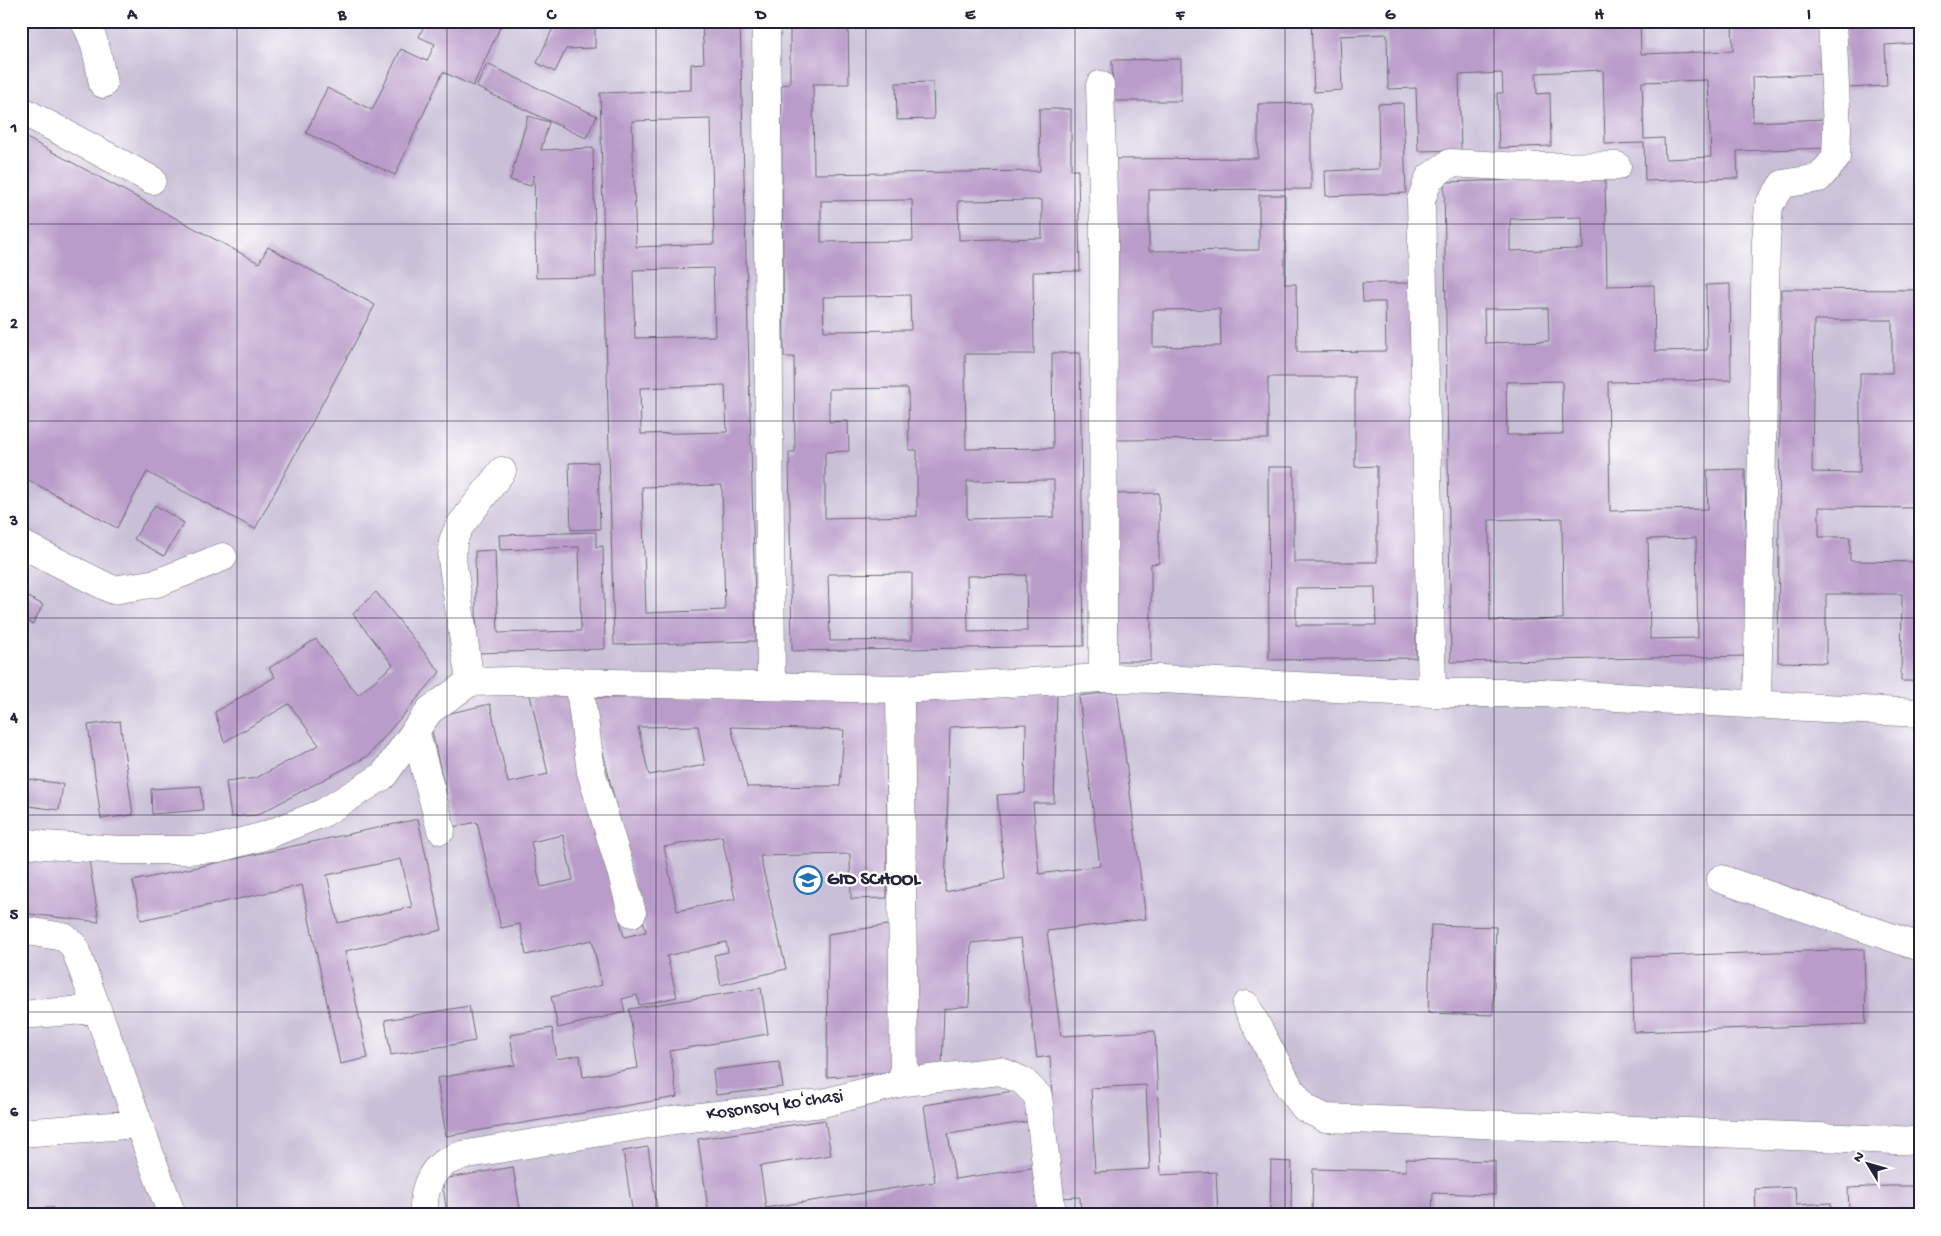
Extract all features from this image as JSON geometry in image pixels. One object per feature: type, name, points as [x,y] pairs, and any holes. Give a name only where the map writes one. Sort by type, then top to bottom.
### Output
[{"type":"street","points":[[84,21],[98,59],[103,84]]},
{"type":"street","points":[[764,21],[766,34],[767,100],[771,686]]},
{"type":"street","points":[[1757,705],[1766,241],[1769,204],[1783,184],[1819,178],[1836,158],[1837,129],[1832,21]]},
{"type":"street","points":[[1100,85],[1104,231],[1103,678]]},
{"type":"street","points":[[21,110],[152,180]]},
{"type":"street","points":[[1432,693],[1421,200],[1430,178],[1450,163],[1521,167],[1617,166]]},
{"type":"street","points":[[470,682],[452,558],[453,540],[459,527],[502,472]]},
{"type":"street","points":[[21,544],[113,590],[158,582],[223,557]]},
{"type":"street","points":[[21,842],[121,850],[186,850],[218,848],[264,836],[323,813],[383,776],[430,710],[470,682],[579,682],[900,689],[1103,678],[1162,679],[1432,693],[1541,694],[1920,713]]},
{"type":"street","points":[[579,682],[591,772],[632,913]]},
{"type":"street","points":[[900,689],[904,1082]]},
{"type":"street","points":[[415,730],[441,830]]},
{"type":"street","points":[[1721,879],[1920,947]]},
{"type":"street","points":[[21,930],[64,937],[74,946],[172,1215]]},
{"type":"street","points":[[1246,1005],[1289,1087],[1305,1108],[1325,1118],[1920,1141]]},
{"type":"street","points":[[21,1015],[97,1009]]},
{"type":"street","name":"Kosonsoy koʻchasi","points":[[424,1215],[423,1199],[430,1181],[440,1166],[462,1156],[673,1120],[823,1103],[904,1082],[1000,1071],[1023,1081],[1038,1096],[1052,1215]]},
{"type":"street","points":[[21,1133],[138,1124]]},
{"type":"shaded area","points":[[21,21],[1920,21],[1920,1215],[21,1215]]},
{"type":"building","points":[[426,21],[503,21],[473,86],[443,72],[395,175],[306,133],[327,88],[372,110],[401,49],[427,61],[435,44],[419,37]]},
{"type":"building","points":[[556,21],[595,21],[595,48],[566,49],[555,72],[537,63]]},
{"type":"building","points":[[702,21],[740,21],[756,641],[614,645],[600,93],[691,90],[691,64],[704,63]],"holes":[[[711,119],[714,244],[636,247],[632,121]],[[713,268],[715,336],[635,338],[633,270]],[[725,385],[727,432],[641,434],[640,388]],[[722,485],[725,610],[646,613],[642,487]]]},
{"type":"building","points":[[790,21],[848,21],[849,84],[813,84],[814,174],[1040,171],[1039,109],[1071,109],[1071,170],[1078,170],[1080,271],[1033,272],[1034,354],[965,354],[966,449],[1053,448],[1052,353],[1080,353],[1084,646],[792,651],[789,452],[795,452],[794,357],[784,357],[781,85],[790,84]],"holes":[[[912,200],[913,241],[821,242],[821,201]],[[1042,200],[1042,238],[959,240],[958,201]],[[910,295],[911,330],[824,331],[823,297]],[[908,388],[909,450],[917,450],[917,516],[825,518],[825,452],[849,451],[848,421],[829,422],[829,389]],[[1054,480],[1054,517],[967,519],[967,481]],[[912,573],[912,640],[830,641],[828,574]],[[1026,575],[1027,631],[968,632],[967,576]]]},
{"type":"building","points":[[1311,21],[1640,21],[1641,54],[1733,51],[1732,21],[1820,21],[1823,74],[1752,77],[1753,122],[1826,119],[1828,148],[1737,151],[1738,178],[1645,181],[1644,143],[1605,144],[1603,70],[1536,73],[1537,94],[1550,93],[1551,146],[1499,148],[1497,93],[1503,93],[1502,73],[1459,75],[1461,150],[1418,151],[1416,88],[1388,89],[1387,34],[1340,36],[1342,90],[1314,92]],"holes":[[[1708,80],[1711,157],[1665,159],[1664,138],[1644,139],[1642,82]]]},
{"type":"building","points":[[1844,21],[1920,21],[1920,43],[1885,45],[1887,86],[1848,88]]},
{"type":"building","points":[[1181,59],[1181,101],[1113,101],[1112,60]]},
{"type":"building","points":[[487,64],[597,116],[586,138],[476,87]]},
{"type":"building","points":[[933,82],[934,119],[897,120],[896,83]]},
{"type":"building","points":[[1311,103],[1311,189],[1149,190],[1149,251],[1259,250],[1259,195],[1285,195],[1285,284],[1296,284],[1297,352],[1386,351],[1385,302],[1363,302],[1362,283],[1414,283],[1416,658],[1269,660],[1268,467],[1294,467],[1294,562],[1377,562],[1377,466],[1355,467],[1355,377],[1268,377],[1268,439],[1114,440],[1113,159],[1258,158],[1258,104]],"holes":[[[1220,309],[1221,346],[1153,347],[1153,310]],[[1375,587],[1376,625],[1296,625],[1296,588]]]},
{"type":"building","points":[[1403,103],[1406,193],[1326,196],[1325,171],[1379,169],[1378,104]]},
{"type":"building","points":[[528,116],[549,122],[541,150],[593,148],[596,277],[536,278],[534,175],[531,186],[510,180]]},
{"type":"building","points":[[21,135],[259,263],[268,247],[375,305],[255,529],[147,472],[117,528],[21,476]]},
{"type":"building","points":[[1605,178],[1607,286],[1654,285],[1655,351],[1707,350],[1706,285],[1730,284],[1731,380],[1608,382],[1610,511],[1708,509],[1707,470],[1745,469],[1748,656],[1451,662],[1444,182]],"holes":[[[1582,217],[1583,249],[1510,251],[1510,219]],[[1548,308],[1549,341],[1485,343],[1484,309]],[[1562,381],[1563,434],[1507,435],[1506,382]],[[1562,518],[1563,619],[1490,621],[1489,520]],[[1696,538],[1698,638],[1650,639],[1648,539]]]},
{"type":"building","points":[[1781,289],[1920,290],[1920,508],[1819,507],[1819,537],[1850,537],[1850,561],[1920,562],[1920,681],[1901,681],[1902,594],[1826,594],[1826,663],[1778,662]],"holes":[[[1814,320],[1892,320],[1892,373],[1860,373],[1860,473],[1812,472]]]},
{"type":"building","points":[[598,462],[600,529],[571,530],[569,463]]},
{"type":"building","points":[[1159,493],[1159,563],[1151,564],[1151,661],[1116,661],[1115,494]]},
{"type":"building","points":[[155,505],[184,523],[164,556],[134,539]]},
{"type":"building","points":[[596,532],[596,547],[603,546],[605,649],[477,653],[475,551],[495,550],[498,633],[581,631],[579,547],[500,550],[499,535]]},
{"type":"building","points":[[376,592],[440,672],[368,756],[257,815],[231,817],[226,782],[256,778],[319,745],[289,704],[224,742],[215,712],[275,677],[269,668],[316,639],[358,695],[393,665],[353,614]]},
{"type":"building","points":[[21,593],[43,605],[33,624],[21,618]]},
{"type":"building","points":[[568,686],[590,795],[624,937],[646,932],[590,698],[887,696],[887,898],[851,899],[850,854],[760,856],[786,969],[721,985],[714,955],[728,952],[726,942],[667,956],[677,997],[639,1005],[637,995],[622,999],[625,1012],[558,1028],[551,997],[602,985],[592,940],[526,955],[520,924],[501,928],[477,822],[453,827],[429,718],[490,704],[508,783],[548,774],[530,695]],"holes":[[[698,726],[705,765],[649,775],[638,727]],[[731,727],[844,730],[840,786],[747,787]],[[563,835],[573,880],[541,887],[531,842]],[[722,836],[735,899],[677,911],[664,847]]]},
{"type":"building","points":[[1117,691],[1146,919],[1047,931],[1061,1036],[1155,1031],[1161,1175],[1216,1172],[1218,1215],[1081,1215],[1080,1197],[1057,1198],[1050,1056],[1037,1058],[1021,938],[971,943],[969,1006],[944,1009],[942,1069],[910,1073],[914,694],[1057,694],[1054,803],[1033,803],[1039,874],[1100,866],[1079,696]],"holes":[[[1026,724],[1025,793],[997,795],[1005,879],[945,892],[950,727]],[[1146,1085],[1150,1169],[1095,1172],[1091,1088]]]},
{"type":"building","points":[[120,721],[133,815],[101,819],[88,725]]},
{"type":"building","points":[[21,778],[63,784],[59,810],[21,805]]},
{"type":"building","points":[[201,786],[203,810],[152,814],[151,789]]},
{"type":"building","points":[[418,819],[442,930],[345,951],[368,1058],[340,1064],[302,885],[141,920],[133,881]],"holes":[[[401,859],[412,907],[338,923],[327,875]]]},
{"type":"building","points":[[21,852],[89,860],[99,922],[21,913]]},
{"type":"building","points":[[895,924],[894,1072],[827,1077],[828,934]]},
{"type":"building","points":[[1431,925],[1496,927],[1493,1015],[1428,1013]]},
{"type":"building","points":[[1864,949],[1866,1024],[1634,1032],[1632,957]]},
{"type":"building","points":[[761,988],[768,1034],[670,1051],[677,1097],[446,1136],[437,1078],[515,1065],[510,1035],[552,1028],[557,1059],[580,1055],[583,1077],[638,1068],[629,1009]]},
{"type":"building","points":[[469,1006],[475,1041],[391,1055],[385,1020]]},
{"type":"building","points":[[779,1062],[783,1087],[716,1095],[713,1070]]},
{"type":"building","points":[[1026,1089],[1031,1121],[948,1134],[955,1179],[1038,1167],[1045,1215],[709,1215],[698,1139],[825,1120],[831,1155],[760,1166],[766,1208],[935,1182],[924,1105]]},
{"type":"building","points":[[648,1147],[658,1215],[633,1215],[623,1151]]},
{"type":"building","points":[[1406,1159],[1495,1161],[1495,1195],[1433,1193],[1432,1215],[1312,1215],[1313,1169],[1406,1171]]},
{"type":"building","points":[[1271,1161],[1292,1162],[1291,1215],[1270,1215]]},
{"type":"building","points":[[513,1167],[521,1215],[447,1215],[442,1179]]},
{"type":"building","points":[[1920,1186],[1920,1215],[1889,1215],[1888,1209],[1849,1211],[1848,1188]]},
{"type":"building","points":[[1795,1187],[1796,1205],[1831,1203],[1831,1215],[1756,1215],[1755,1189]]},
{"type":"building","points":[[53,1208],[53,1215],[21,1215],[21,1209]]},
{"type":"place","name":"GID SCHOOL","points":[[808,880]]}]
